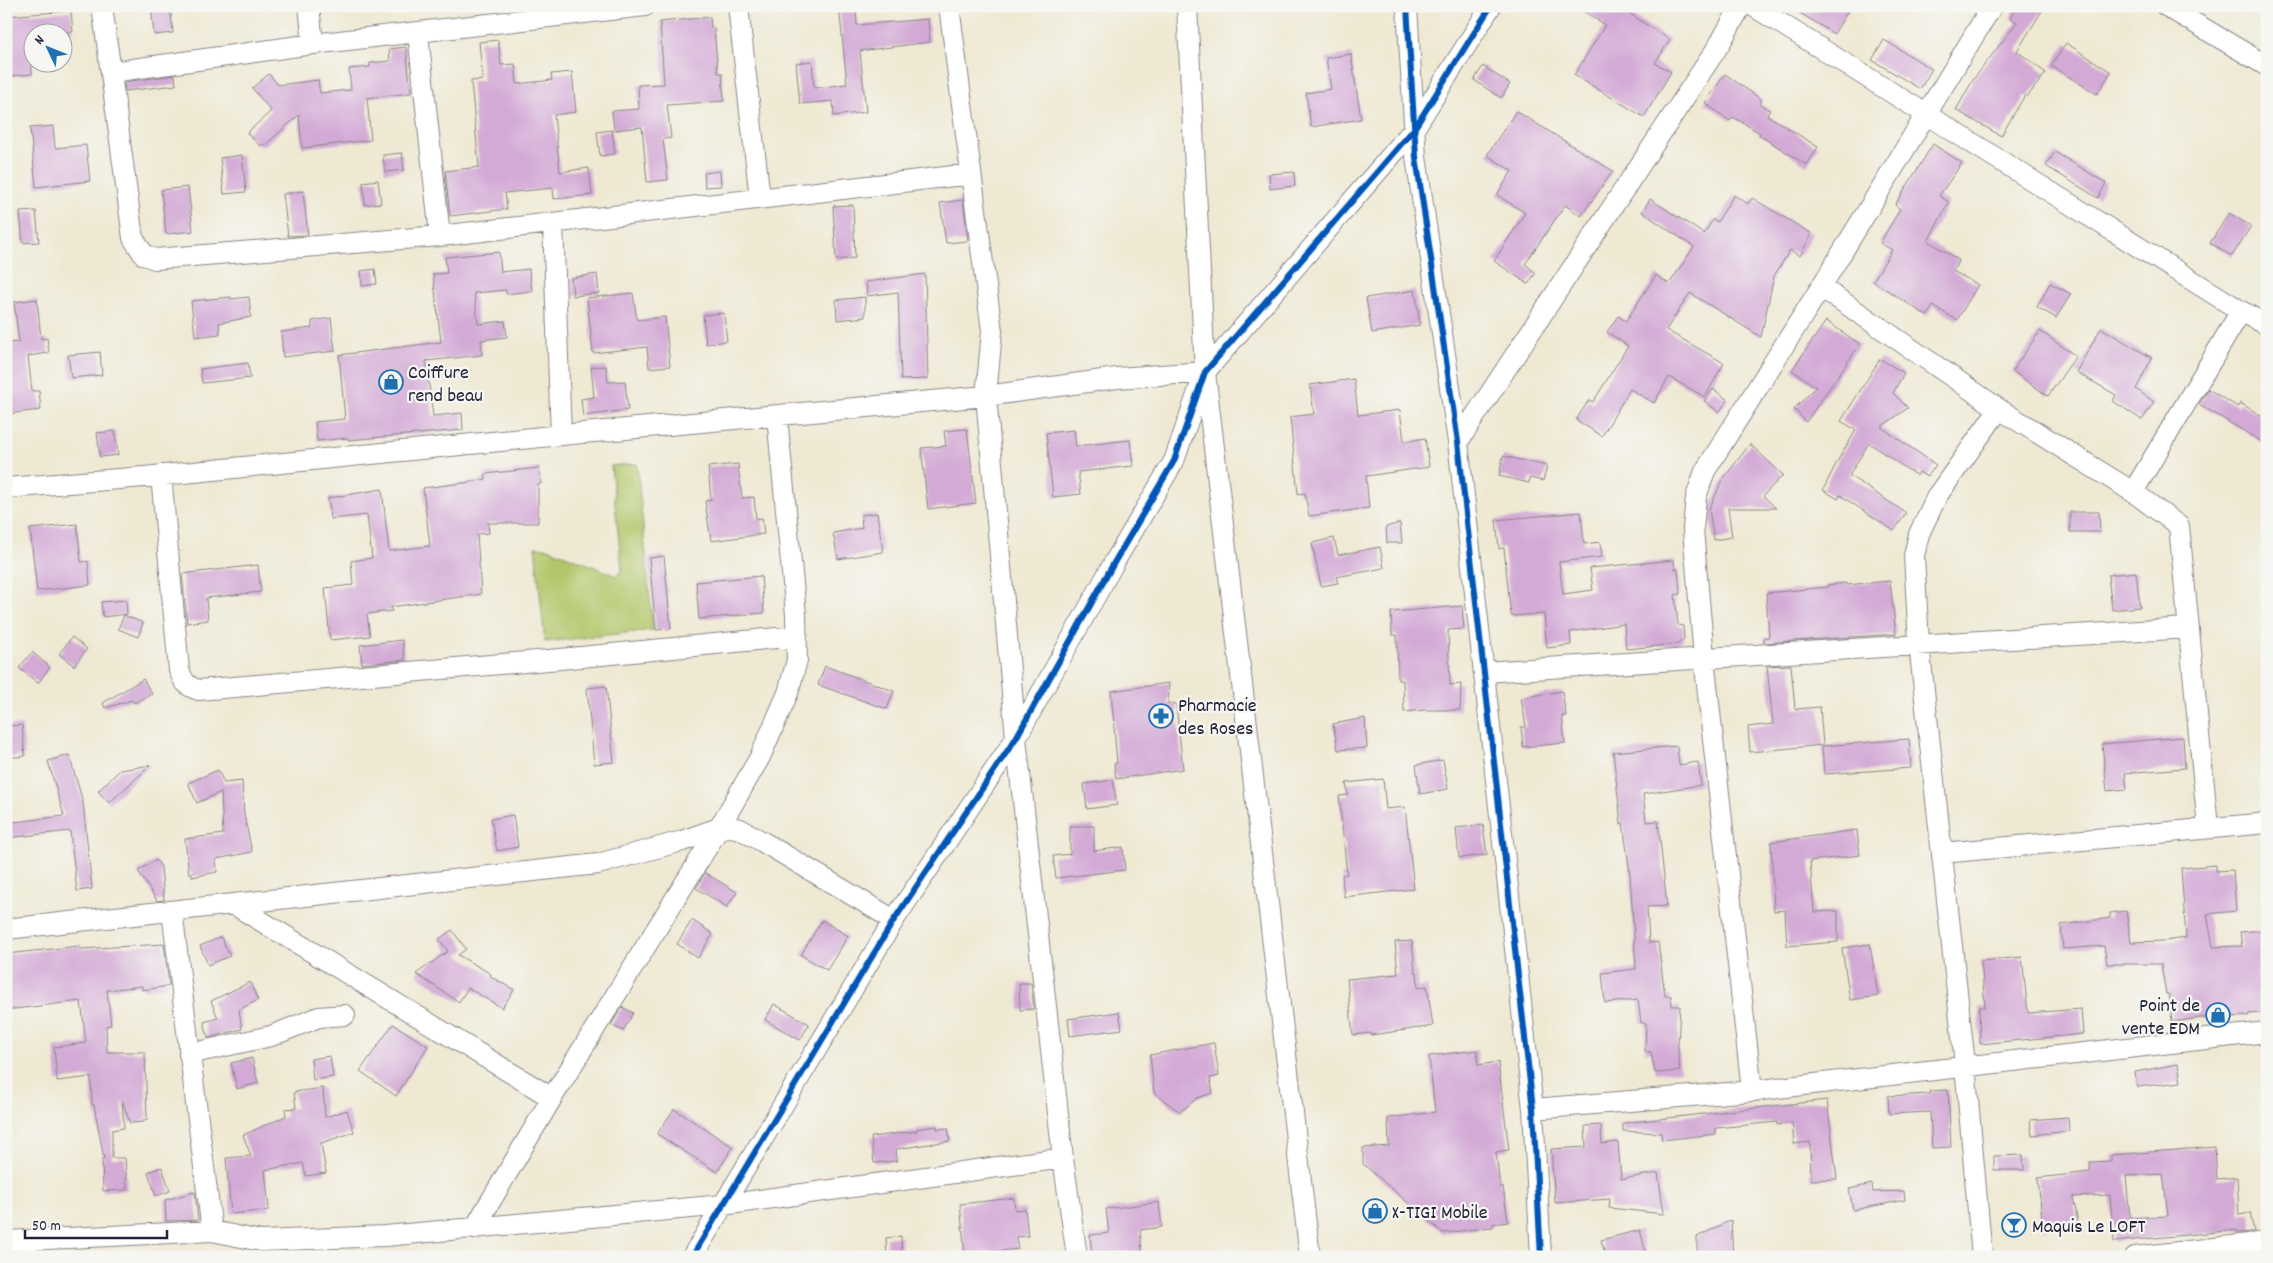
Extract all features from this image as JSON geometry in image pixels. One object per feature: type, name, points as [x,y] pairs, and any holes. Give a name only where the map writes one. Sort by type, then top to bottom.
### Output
[{"type":"street","points":[[102,6],[133,238],[144,255],[156,259],[440,236],[971,174]]},
{"type":"street","points":[[309,6],[313,44]]},
{"type":"street","points":[[111,72],[313,44],[418,34],[519,14],[645,6]]},
{"type":"street","points":[[738,6],[760,198]]},
{"type":"street","points":[[950,6],[992,331],[986,396],[1016,738],[1063,1158],[1077,1257]]},
{"type":"street","points":[[1187,6],[1205,372],[1310,1257]]},
{"type":"street","points":[[1407,6],[1416,157],[1458,442],[1533,1109],[1541,1257]]},
{"type":"street","points":[[692,1257],[894,920],[1016,738],[1115,561],[1174,461],[1205,372],[1414,129],[1491,6]]},
{"type":"street","points":[[1458,442],[1719,45],[1741,6]]},
{"type":"street","points":[[1753,6],[2241,311],[2267,325]]},
{"type":"street","points":[[1752,1091],[1704,658],[1693,529],[1696,497],[1705,471],[1821,288],[1992,6]]},
{"type":"street","points":[[2166,6],[2267,66]]},
{"type":"street","points":[[418,34],[440,236]]},
{"type":"street","points":[[553,224],[561,435]]},
{"type":"street","points":[[1821,288],[1999,409],[2132,492],[2179,528],[2208,828]]},
{"type":"street","points":[[2132,492],[2241,311]]},
{"type":"street","points":[[6,488],[161,475],[561,435],[986,396],[1117,378],[1205,372]]},
{"type":"street","points":[[1982,1257],[1965,1066],[1919,644],[1914,556],[1919,534],[1937,496],[1999,409]]},
{"type":"street","points":[[474,1229],[552,1098],[719,828],[760,757],[788,693],[797,660],[797,636],[777,416]]},
{"type":"street","points":[[161,475],[179,670],[182,680],[190,688],[199,690],[462,668],[797,636]]},
{"type":"street","points":[[1484,672],[2188,628]]},
{"type":"street","points":[[1942,853],[2267,823]]},
{"type":"street","points":[[6,929],[598,864],[682,841],[719,828],[740,829],[894,920]]},
{"type":"street","points":[[233,904],[552,1098]]},
{"type":"street","points":[[172,911],[212,1231]]},
{"type":"street","points":[[189,1054],[271,1036],[319,1017],[345,1015]]},
{"type":"street","points":[[1533,1109],[1752,1091],[2267,1032]]},
{"type":"street","points":[[6,1241],[212,1231],[261,1241],[385,1236],[723,1205],[1063,1158]]},
{"type":"street","points":[[2135,1257],[2246,1250],[2267,1242]]},
{"type":"green space","points":[[637,464],[653,630],[545,642],[535,547],[548,548],[617,576],[622,570],[611,466]]},
{"type":"building","points":[[151,6],[170,6],[173,33],[154,35]]},
{"type":"building","points":[[839,6],[856,6],[857,25],[928,19],[930,42],[860,51],[866,112],[834,116],[833,101],[800,104],[796,63],[812,61],[814,88],[847,84]]},
{"type":"building","points":[[1575,6],[1618,6],[1670,40],[1655,63],[1671,72],[1644,117],[1574,75],[1604,27],[1604,24]]},
{"type":"building","points":[[1789,6],[1851,6],[1834,34]]},
{"type":"building","points":[[2017,6],[2045,6],[2017,51],[2046,73],[2027,97],[2025,95],[2001,136],[1956,110],[1973,80],[2017,22],[2010,18]]},
{"type":"building","points":[[71,11],[73,32],[72,22],[22,22],[22,72],[32,72],[32,74],[6,77],[6,16]]},
{"type":"building","points":[[710,17],[711,28],[714,28],[718,73],[722,73],[724,101],[667,105],[671,138],[663,139],[668,180],[647,182],[642,127],[614,130],[612,111],[639,109],[638,85],[664,84],[660,22]]},
{"type":"building","points":[[498,40],[501,65],[515,64],[517,84],[552,80],[551,74],[572,72],[576,112],[554,115],[560,172],[589,168],[592,195],[554,199],[553,188],[505,193],[507,209],[450,216],[445,171],[479,167],[471,81],[483,80],[479,42]]},
{"type":"building","points":[[1884,40],[1932,69],[1920,89],[1872,60]]},
{"type":"building","points":[[2066,43],[2111,72],[2097,94],[2051,66]]},
{"type":"building","points":[[406,47],[411,93],[367,98],[371,140],[302,148],[299,115],[265,145],[259,145],[247,133],[271,111],[252,88],[269,74],[278,85],[318,80],[320,93],[351,90],[349,69],[370,67],[370,63],[390,61],[389,49]]},
{"type":"building","points":[[1351,54],[1361,119],[1311,127],[1306,93],[1331,89],[1326,58]]},
{"type":"building","points":[[1483,66],[1510,84],[1501,98],[1474,80]]},
{"type":"building","points":[[1725,74],[1762,100],[1760,104],[1770,110],[1767,115],[1818,147],[1807,165],[1759,135],[1760,133],[1733,117],[1730,121],[1705,103]]},
{"type":"building","points":[[175,75],[176,85],[125,91],[124,82]]},
{"type":"building","points":[[1516,111],[1613,171],[1581,216],[1565,205],[1525,264],[1536,273],[1528,284],[1494,261],[1525,213],[1497,195],[1512,171],[1487,155]]},
{"type":"building","points":[[53,126],[55,148],[86,145],[90,181],[36,187],[30,128]]},
{"type":"building","points":[[612,130],[615,154],[600,156],[597,132]]},
{"type":"building","points":[[1933,144],[1962,163],[1939,196],[1949,202],[1928,241],[1959,260],[1953,271],[1978,285],[1957,320],[1933,306],[1927,316],[1873,281],[1892,250],[1880,243],[1900,209],[1895,205]]},
{"type":"building","points":[[2055,152],[2106,183],[2098,198],[2046,166]]},
{"type":"building","points":[[402,153],[404,170],[385,172],[383,155]]},
{"type":"building","points":[[242,155],[246,192],[224,194],[220,158]]},
{"type":"building","points":[[720,171],[721,186],[705,187],[704,173]]},
{"type":"building","points":[[1294,172],[1295,186],[1270,189],[1269,174]]},
{"type":"building","points":[[378,180],[381,203],[365,205],[363,182]]},
{"type":"building","points":[[188,187],[193,231],[166,234],[161,190]]},
{"type":"building","points":[[303,191],[308,235],[288,236],[283,194]]},
{"type":"building","points":[[1734,195],[1748,204],[1752,198],[1812,234],[1800,256],[1790,250],[1774,276],[1761,337],[1690,293],[1666,330],[1724,363],[1705,397],[1669,377],[1654,403],[1630,389],[1602,436],[1576,420],[1589,400],[1593,402],[1628,346],[1607,332],[1618,316],[1626,321],[1656,275],[1669,284],[1694,247],[1642,212],[1650,199],[1704,234],[1713,219],[1717,222]]},
{"type":"building","points":[[963,200],[968,241],[946,243],[940,203]]},
{"type":"building","points":[[853,205],[855,258],[836,260],[833,206]]},
{"type":"building","points":[[36,211],[39,242],[23,243],[20,212]]},
{"type":"building","points":[[2229,213],[2251,226],[2232,256],[2210,243]]},
{"type":"building","points":[[499,252],[501,272],[529,269],[532,291],[506,294],[506,290],[474,293],[478,324],[505,321],[507,337],[481,340],[482,355],[426,361],[433,416],[462,413],[463,430],[317,441],[315,422],[345,419],[339,355],[441,342],[433,274],[447,273],[445,257]]},
{"type":"building","points":[[375,269],[377,284],[362,286],[361,271]]},
{"type":"building","points":[[597,274],[599,293],[573,296],[571,278]]},
{"type":"building","points":[[925,274],[928,379],[901,380],[898,292],[867,296],[866,282]]},
{"type":"building","points":[[2050,283],[2071,294],[2056,318],[2037,307]]},
{"type":"building","points":[[1415,290],[1420,325],[1372,333],[1366,298]]},
{"type":"building","points":[[633,293],[637,320],[665,317],[670,366],[649,368],[647,347],[593,353],[587,298]]},
{"type":"building","points":[[231,297],[231,299],[249,297],[251,317],[219,323],[220,334],[195,337],[191,301]]},
{"type":"building","points":[[865,297],[865,317],[837,320],[836,300]]},
{"type":"building","points":[[37,299],[41,339],[47,338],[49,353],[28,356],[32,391],[39,391],[41,410],[6,414],[6,343],[19,342],[14,302]]},
{"type":"building","points":[[724,313],[727,341],[706,344],[703,315]]},
{"type":"building","points":[[331,318],[335,351],[283,357],[281,332],[312,328],[312,321]]},
{"type":"building","points":[[1826,321],[1860,344],[1806,422],[1794,409],[1816,387],[1792,370]]},
{"type":"building","points":[[2101,328],[2152,358],[2136,389],[2154,402],[2142,420],[2113,401],[2116,395],[2076,372]]},
{"type":"building","points":[[2040,331],[2076,356],[2048,396],[2012,371]]},
{"type":"building","points":[[100,352],[102,375],[71,378],[68,355]]},
{"type":"building","points":[[1880,359],[1904,373],[1893,393],[1908,408],[1881,427],[1936,465],[1927,477],[1919,472],[1917,476],[1869,443],[1850,476],[1906,513],[1894,531],[1840,495],[1838,499],[1823,490],[1856,430],[1841,421]]},
{"type":"building","points":[[248,363],[250,378],[202,383],[200,369]]},
{"type":"building","points":[[606,366],[608,382],[625,381],[628,410],[583,416],[581,399],[594,397],[591,367]]},
{"type":"building","points":[[1354,379],[1358,415],[1400,410],[1404,442],[1425,438],[1429,467],[1366,476],[1369,508],[1309,516],[1305,493],[1298,494],[1290,417],[1314,414],[1310,385]]},
{"type":"building","points":[[1713,389],[1728,400],[1719,412],[1704,401]]},
{"type":"building","points":[[2208,389],[2238,407],[2240,403],[2267,419],[2267,445],[2199,404]]},
{"type":"building","points":[[967,429],[976,503],[928,509],[921,448],[946,446],[944,431]]},
{"type":"building","points":[[1074,430],[1076,446],[1130,440],[1133,466],[1078,472],[1081,494],[1053,497],[1046,433]]},
{"type":"building","points":[[115,431],[118,455],[100,457],[97,433]]},
{"type":"building","points":[[1750,444],[1783,475],[1763,496],[1776,508],[1728,508],[1732,537],[1714,540],[1709,509],[1723,479]]},
{"type":"building","points":[[1503,456],[1547,466],[1543,481],[1530,478],[1529,483],[1499,476]]},
{"type":"building","points":[[738,464],[742,498],[754,497],[756,519],[762,518],[764,534],[711,541],[705,501],[711,500],[708,467]]},
{"type":"building","points":[[539,468],[541,484],[538,484],[538,523],[488,523],[489,533],[477,534],[481,594],[391,607],[392,611],[367,614],[370,636],[330,640],[325,588],[353,585],[351,561],[372,558],[367,515],[331,519],[328,498],[382,489],[389,551],[430,546],[423,488],[486,479],[485,474]]},
{"type":"building","points":[[1581,512],[1584,544],[1600,542],[1602,557],[1559,562],[1563,594],[1593,590],[1590,568],[1674,560],[1675,569],[1678,569],[1680,594],[1675,595],[1678,625],[1683,626],[1684,639],[1678,644],[1626,649],[1624,624],[1570,632],[1571,645],[1547,648],[1544,614],[1511,616],[1504,548],[1499,549],[1496,520]]},
{"type":"building","points":[[2070,512],[2099,512],[2100,532],[2070,532]]},
{"type":"building","points":[[877,513],[883,552],[838,559],[833,533],[862,528],[861,515]]},
{"type":"building","points":[[1400,523],[1402,543],[1387,543],[1386,527]]},
{"type":"building","points":[[77,524],[81,562],[88,561],[90,585],[37,591],[30,529]]},
{"type":"building","points":[[1334,538],[1338,555],[1380,547],[1384,568],[1336,577],[1338,583],[1321,586],[1312,543]]},
{"type":"building","points":[[664,556],[671,629],[656,630],[649,558]]},
{"type":"building","points":[[258,565],[261,592],[206,598],[208,620],[187,623],[182,574]]},
{"type":"building","points":[[2136,572],[2140,607],[2112,610],[2108,575]]},
{"type":"building","points":[[761,576],[764,613],[699,619],[696,582]]},
{"type":"building","points":[[1890,581],[1896,634],[1764,643],[1764,637],[1769,637],[1766,593],[1828,587],[1827,585],[1846,583],[1846,585]]},
{"type":"building","points":[[126,600],[127,614],[103,617],[101,602]]},
{"type":"building","points":[[1462,606],[1464,629],[1448,630],[1450,685],[1461,684],[1460,710],[1404,712],[1403,680],[1398,680],[1397,635],[1392,635],[1391,612]]},
{"type":"building","points":[[124,615],[143,623],[138,637],[118,629]]},
{"type":"building","points":[[72,637],[87,649],[74,666],[59,654]]},
{"type":"building","points":[[402,640],[405,660],[362,664],[360,645]]},
{"type":"building","points":[[32,652],[50,667],[38,683],[19,668]]},
{"type":"building","points":[[1791,665],[1795,709],[1820,707],[1823,745],[1750,752],[1748,727],[1773,724],[1767,666]]},
{"type":"building","points":[[825,666],[894,691],[887,709],[818,685]]},
{"type":"building","points":[[143,679],[152,694],[134,703],[132,700],[105,708],[103,703]]},
{"type":"building","points":[[1169,683],[1168,704],[1176,704],[1183,769],[1116,779],[1114,764],[1117,763],[1111,691]]},
{"type":"building","points":[[606,686],[614,762],[594,764],[587,688]]},
{"type":"building","points":[[1562,691],[1566,716],[1562,716],[1565,743],[1523,747],[1521,727],[1526,727],[1521,698]]},
{"type":"building","points":[[1365,718],[1367,748],[1338,750],[1333,724]]},
{"type":"building","points":[[22,725],[25,756],[6,758],[6,726]]},
{"type":"building","points":[[2183,737],[2185,768],[2125,773],[2127,789],[2107,791],[2102,744]]},
{"type":"building","points":[[1909,739],[1911,768],[1824,774],[1822,746]]},
{"type":"building","points":[[1677,746],[1679,765],[1698,762],[1701,785],[1643,794],[1646,822],[1658,821],[1667,906],[1647,907],[1649,943],[1658,942],[1665,996],[1671,996],[1672,1006],[1680,1006],[1678,1046],[1680,1071],[1655,1073],[1651,1052],[1645,1052],[1646,1023],[1641,1023],[1638,1000],[1605,1003],[1602,973],[1636,969],[1630,874],[1623,823],[1621,824],[1613,752]]},
{"type":"building","points":[[69,755],[83,802],[92,889],[77,891],[70,831],[6,838],[6,823],[64,816],[48,761]]},
{"type":"building","points":[[1443,760],[1448,789],[1420,794],[1416,765]]},
{"type":"building","points":[[151,765],[109,803],[98,791],[120,770]]},
{"type":"building","points":[[218,770],[224,783],[242,781],[244,814],[252,852],[216,859],[217,872],[192,877],[192,872],[189,874],[185,839],[223,834],[221,792],[197,803],[188,783]]},
{"type":"building","points":[[1383,779],[1386,809],[1405,807],[1414,889],[1344,897],[1342,875],[1347,874],[1339,796],[1348,795],[1346,783]]},
{"type":"building","points":[[1113,780],[1117,805],[1087,809],[1084,784]]},
{"type":"building","points":[[513,815],[518,847],[497,851],[491,819]]},
{"type":"building","points":[[1483,825],[1487,855],[1459,858],[1456,828]]},
{"type":"building","points":[[1070,826],[1094,826],[1094,851],[1123,847],[1125,870],[1056,878],[1053,856],[1070,854]]},
{"type":"building","points":[[1857,830],[1860,855],[1810,861],[1814,912],[1838,911],[1838,942],[1787,946],[1785,910],[1774,911],[1771,842]]},
{"type":"building","points":[[156,860],[161,867],[164,900],[157,901],[138,871]]},
{"type":"building","points":[[2216,865],[2216,871],[2233,870],[2236,911],[2207,914],[2213,947],[2242,946],[2240,932],[2267,930],[2267,969],[2264,970],[2266,1012],[2249,1014],[2248,1016],[2200,1018],[2172,1022],[2169,994],[2166,994],[2161,964],[2107,964],[2104,946],[2063,949],[2061,925],[2110,918],[2110,913],[2126,911],[2131,942],[2186,938],[2181,868]]},
{"type":"building","points":[[705,873],[737,892],[727,907],[696,888]]},
{"type":"building","points":[[692,920],[713,934],[698,958],[677,944]]},
{"type":"building","points":[[822,920],[848,936],[827,970],[801,955]]},
{"type":"building","points":[[452,930],[466,949],[458,955],[514,990],[502,1008],[468,988],[459,1002],[416,974],[448,951],[439,939]]},
{"type":"building","points":[[221,937],[230,956],[208,965],[200,946]]},
{"type":"building","points":[[1412,941],[1418,988],[1427,986],[1433,1026],[1371,1035],[1370,1033],[1353,1035],[1347,979],[1398,974],[1395,942]]},
{"type":"building","points":[[164,944],[169,986],[142,990],[142,986],[107,990],[111,1025],[106,1026],[107,1052],[145,1052],[147,1120],[130,1123],[122,1100],[124,1128],[112,1130],[112,1158],[125,1158],[127,1190],[103,1191],[102,1159],[104,1159],[94,1105],[92,1105],[91,1077],[57,1081],[54,1047],[86,1043],[81,1001],[6,1010],[6,954],[80,946],[80,949]]},
{"type":"building","points":[[1870,944],[1878,996],[1850,1000],[1842,948]]},
{"type":"building","points":[[2022,957],[2028,1013],[2081,1009],[2083,1034],[1980,1044],[1979,1007],[1985,1007],[1981,961]]},
{"type":"building","points":[[250,982],[258,1000],[239,1010],[242,1029],[208,1038],[204,1022],[218,1018],[211,1001]]},
{"type":"building","points":[[1019,983],[1031,983],[1034,1009],[1020,1010]]},
{"type":"building","points":[[774,1004],[809,1024],[800,1040],[765,1020]]},
{"type":"building","points":[[622,1007],[633,1013],[623,1031],[611,1025]]},
{"type":"building","points":[[1119,1012],[1122,1029],[1070,1036],[1068,1019]]},
{"type":"building","points":[[393,1024],[428,1046],[396,1096],[360,1071]]},
{"type":"building","points":[[1214,1043],[1219,1076],[1210,1078],[1213,1093],[1197,1098],[1180,1112],[1154,1093],[1150,1055]]},
{"type":"building","points":[[1477,1050],[1478,1065],[1498,1062],[1509,1150],[1496,1152],[1500,1187],[1503,1187],[1508,1222],[1493,1224],[1493,1227],[1443,1233],[1363,1164],[1363,1148],[1389,1146],[1388,1118],[1435,1112],[1429,1056]]},
{"type":"building","points":[[330,1056],[333,1077],[313,1080],[311,1059]]},
{"type":"building","points":[[252,1058],[258,1083],[237,1089],[231,1063]]},
{"type":"building","points":[[2178,1064],[2181,1082],[2137,1087],[2135,1072]]},
{"type":"building","points":[[323,1088],[325,1117],[347,1110],[354,1132],[321,1143],[326,1173],[306,1176],[303,1163],[265,1170],[269,1210],[231,1214],[226,1158],[251,1156],[243,1135],[286,1116],[285,1109],[296,1108],[294,1092]]},
{"type":"building","points":[[1948,1090],[1951,1147],[1932,1148],[1930,1112],[1889,1114],[1888,1096],[1930,1094],[1929,1091]]},
{"type":"building","points":[[1827,1100],[1837,1179],[1811,1180],[1810,1142],[1794,1144],[1792,1123],[1777,1125],[1777,1122],[1716,1128],[1716,1134],[1662,1140],[1661,1133],[1623,1131],[1623,1123]]},
{"type":"building","points":[[674,1109],[733,1147],[717,1172],[657,1134]]},
{"type":"building","points":[[2068,1117],[2069,1131],[2032,1135],[2030,1120]]},
{"type":"building","points":[[1601,1125],[1602,1144],[1618,1142],[1621,1179],[1658,1173],[1664,1214],[1609,1208],[1610,1199],[1555,1203],[1551,1149],[1586,1147],[1585,1126]]},
{"type":"building","points":[[937,1126],[937,1129],[948,1128],[950,1141],[896,1149],[897,1161],[874,1163],[871,1137],[917,1131],[916,1129]]},
{"type":"building","points":[[2215,1147],[2217,1179],[2237,1177],[2239,1215],[2250,1213],[2254,1232],[2237,1233],[2237,1230],[2114,1242],[2110,1195],[2073,1197],[2078,1222],[2043,1229],[2038,1178],[2090,1172],[2090,1162],[2111,1161],[2111,1155]],"holes":[[[2163,1174],[2168,1216],[2130,1218],[2126,1176]]]},
{"type":"building","points":[[2023,1155],[2024,1170],[1994,1170],[1994,1156]]},
{"type":"building","points":[[162,1167],[170,1191],[156,1196],[148,1172]]},
{"type":"building","points":[[1872,1184],[1873,1192],[1904,1191],[1905,1200],[1853,1210],[1849,1189]]},
{"type":"building","points":[[195,1192],[198,1220],[166,1221],[165,1200]]},
{"type":"building","points":[[1014,1198],[1015,1210],[1025,1209],[1028,1236],[1016,1237],[1018,1249],[965,1255],[960,1204]]},
{"type":"building","points":[[1159,1202],[1162,1227],[1140,1230],[1142,1251],[1108,1254],[1108,1257],[1092,1257],[1090,1235],[1109,1233],[1106,1209]]},
{"type":"building","points":[[1731,1220],[1733,1257],[1697,1257],[1697,1237]]},
{"type":"building","points":[[1640,1230],[1647,1257],[1606,1257],[1601,1240]]},
{"type":"building","points":[[901,1236],[902,1257],[887,1257],[886,1238]]},
{"type":"cycle path","points":[[1407,6],[1416,157],[1458,442],[1533,1109],[1541,1257]]},
{"type":"cycle path","points":[[692,1257],[894,920],[1016,738],[1115,561],[1174,461],[1205,372],[1414,129],[1491,6]]},
{"type":"place","name":"Coiffure rend beau","points":[[391,382]]},
{"type":"place","name":"Pharmacie des Roses","points":[[1161,716]]},
{"type":"place","name":"Point de vente EDM","points":[[2218,1015]]},
{"type":"place","name":"X-TIGI Mobile","points":[[1375,1211]]},
{"type":"place","name":"Maquis Le LOFT","points":[[2014,1225]]}]
